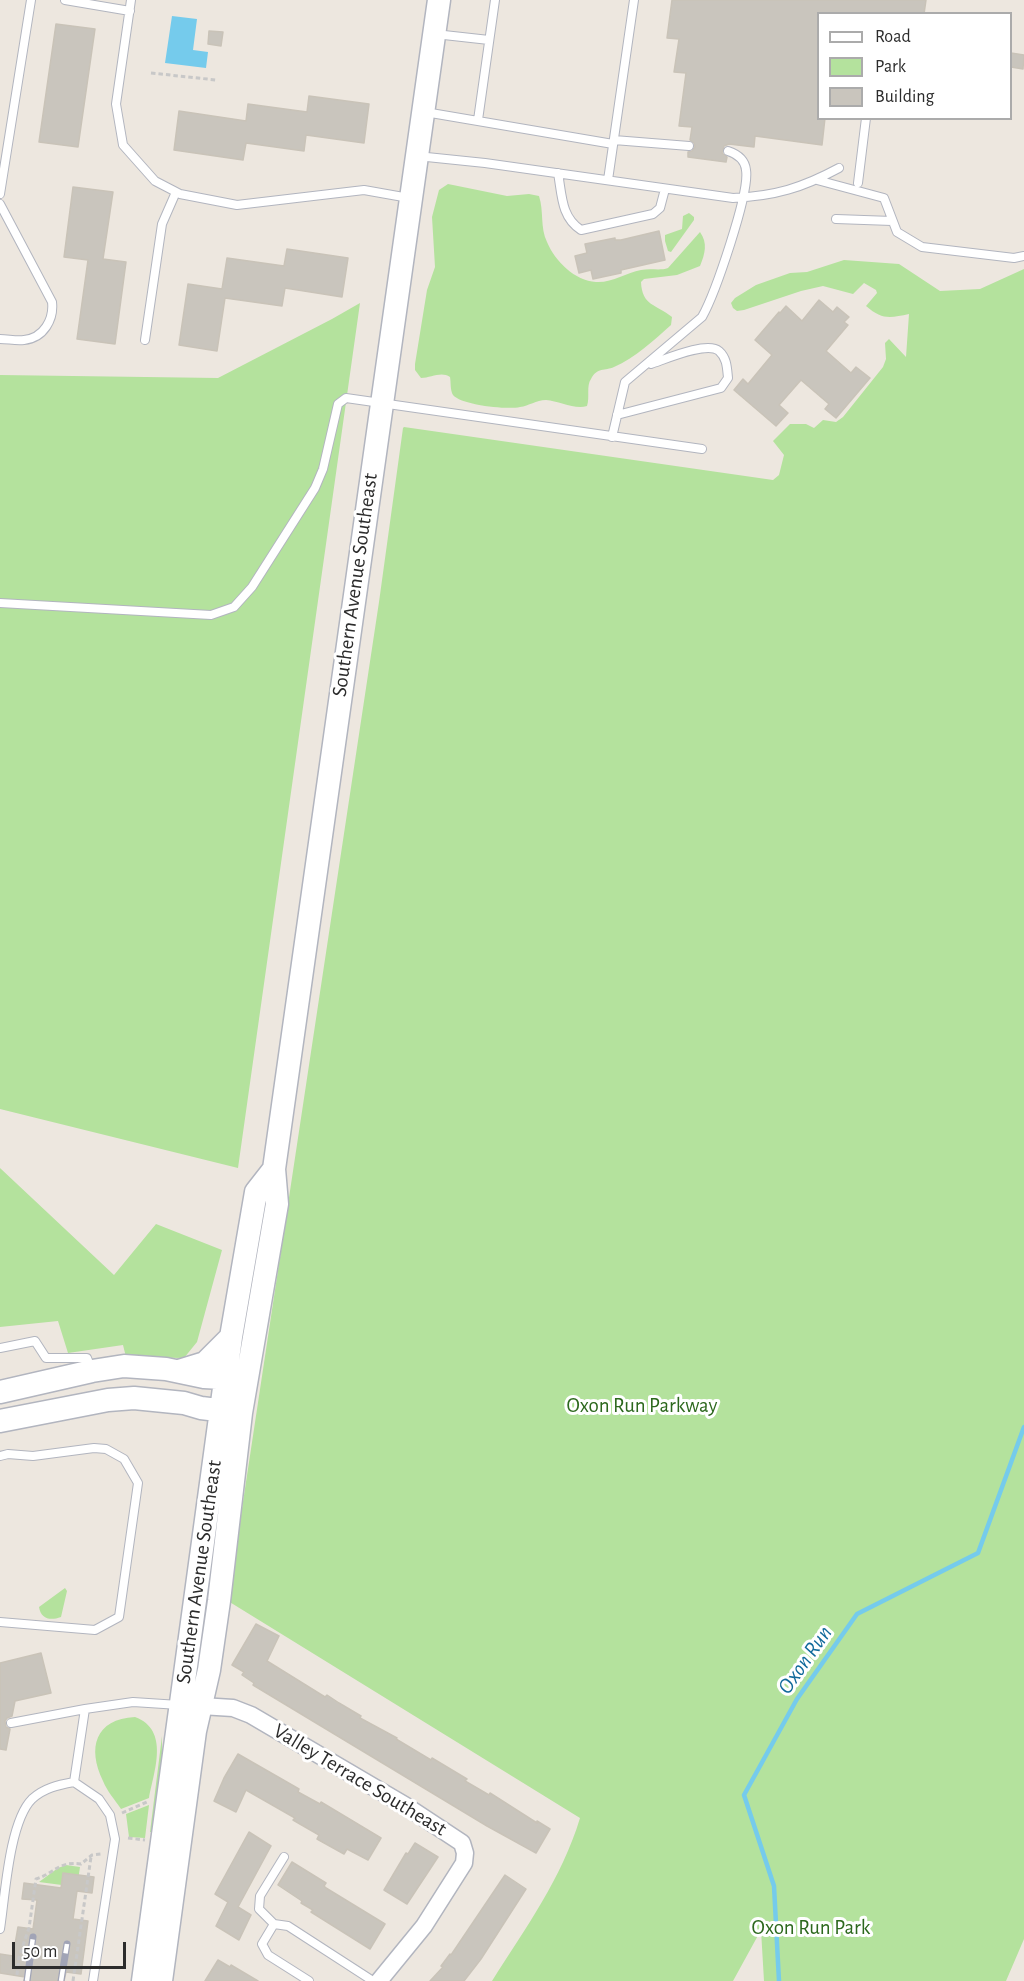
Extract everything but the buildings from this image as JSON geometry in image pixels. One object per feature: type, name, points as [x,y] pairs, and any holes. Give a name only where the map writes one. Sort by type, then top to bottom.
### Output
[{"type":"main road","name":"Southern Avenue Southeast","points":[[143,1981],[191,1706],[219,1600],[231,1412],[236,1379],[277,1204],[274,1169],[438,0]]},
{"type":"main road","name":"Southern Avenue Southeast","points":[[236,1379],[231,1337],[256,1192],[274,1169]]},
{"type":"main road","points":[[178,1371],[205,1363],[231,1337]]},
{"type":"main road","points":[[0,1392],[124,1366],[236,1379]]},
{"type":"main road","points":[[0,1421],[108,1400],[134,1398],[184,1403],[231,1412]]},
{"type":"main road","name":"Southern Avenue Southeast","points":[[161,1981],[195,1731],[191,1706]]},
{"type":"street","name":"Valley Terrace Southeast","points":[[191,1706],[233,1708],[251,1715],[406,1806],[462,1843],[465,1853],[464,1863],[459,1872],[414,1939],[379,1981]]},
{"type":"lane","points":[[0,194],[31,0]]},
{"type":"lane","points":[[65,0],[130,12]]},
{"type":"lane","points":[[131,0],[116,104],[123,145],[155,181],[176,192],[237,205],[363,190],[410,198]]},
{"type":"lane","points":[[478,120],[495,0]]},
{"type":"lane","points":[[608,180],[634,0]]},
{"type":"lane","points":[[434,34],[489,40]]},
{"type":"lane","points":[[422,112],[613,142],[689,146]]},
{"type":"lane","points":[[858,183],[867,120]]},
{"type":"lane","points":[[612,437],[625,382],[702,317],[710,303],[747,183],[746,168],[736,153],[728,151]]},
{"type":"lane","points":[[416,156],[476,162],[733,198],[762,196],[790,190],[817,180],[839,168]]},
{"type":"lane","points":[[558,173],[564,212],[571,223],[580,230],[653,214],[660,208],[665,189]]},
{"type":"lane","points":[[817,180],[884,198],[897,232],[922,247],[1014,258],[1024,256]]},
{"type":"lane","points":[[145,340],[162,224],[176,192]]},
{"type":"lane","points":[[0,204],[52,302],[53,314],[48,326],[26,340],[0,339]]},
{"type":"lane","points":[[836,219],[892,220]]},
{"type":"lane","points":[[617,415],[721,388],[728,378],[726,362],[719,351],[705,347],[645,366]]},
{"type":"lane","points":[[0,603],[212,615],[234,607],[252,587],[315,488],[323,469],[338,404],[346,398],[702,449]]},
{"type":"lane","points":[[0,1348],[35,1341],[46,1358],[87,1358],[92,1371]]},
{"type":"lane","points":[[0,1456],[8,1454],[33,1456],[94,1448],[106,1449],[124,1459],[138,1483],[118,1617],[95,1630],[0,1622]]},
{"type":"lane","points":[[11,1723],[133,1702],[191,1706]]},
{"type":"lane","points":[[74,1782],[85,1709]]},
{"type":"lane","points":[[0,1929],[13,1842],[22,1814],[31,1800],[49,1787],[74,1782],[99,1800],[110,1815],[115,1839],[93,1981]]},
{"type":"lane","points":[[284,1857],[260,1896],[259,1909],[274,1924],[288,1926],[373,1981]]},
{"type":"lane","points":[[274,1924],[262,1944],[268,1955],[309,1981]]},
{"type":"path","points":[[150,73],[216,80]]},
{"type":"path","points":[[122,1813],[151,1801]]},
{"type":"path","points":[[128,1839],[147,1840]]},
{"type":"path","points":[[17,1976],[19,1957],[29,1928],[36,1879],[61,1864],[81,1864],[92,1855],[101,1854]]},
{"type":"path","points":[[73,1981],[92,1855]]},
{"type":"green space","points":[[448,184],[507,196],[529,194],[539,196],[545,237],[555,256],[573,274],[588,281],[602,282],[641,270],[668,268],[700,232],[705,244],[703,257],[700,266],[677,275],[644,279],[641,282],[644,296],[651,304],[672,317],[671,325],[629,359],[596,373],[589,385],[587,406],[577,407],[546,400],[505,408],[465,402],[453,395],[450,377],[447,375],[421,378],[415,370],[427,290],[435,267],[432,217],[439,190]]},
{"type":"green space","points":[[689,213],[694,220],[671,252],[668,251],[665,235],[682,229],[683,216]]},
{"type":"green space","name":"Oxon Run Parkway","points":[[844,260],[899,264],[940,291],[980,289],[1024,269],[1024,1939],[1006,1981],[764,1981],[761,1930],[733,1981],[492,1981],[553,1882],[580,1818],[228,1601],[379,602],[403,428],[773,480],[779,475],[784,455],[773,441],[790,424],[806,424],[814,428],[823,420],[836,422],[843,417],[883,367],[886,359],[885,343],[889,339],[906,357],[909,314],[886,317],[872,311],[866,306],[877,293],[864,283],[853,294],[823,286],[744,310],[737,311],[731,303],[756,285],[790,273],[807,272]]},
{"type":"green space","points":[[360,303],[238,1168],[0,1109],[0,375],[218,378]]},
{"type":"green space","points":[[0,1168],[114,1275],[156,1224],[222,1250],[197,1342],[184,1358],[126,1357],[123,1345],[68,1353],[58,1321],[0,1327]]},
{"type":"green space","points":[[65,1588],[67,1591],[61,1617],[50,1619],[44,1616],[39,1607]]},
{"type":"green space","points":[[135,1717],[146,1723],[153,1731],[157,1752],[156,1764],[149,1798],[121,1809],[109,1792],[98,1769],[96,1747],[103,1729],[121,1719]]},
{"type":"green space","points":[[162,1736],[162,1765],[152,1832],[150,1832]]},
{"type":"green space","points":[[149,1805],[145,1838],[129,1837],[126,1814]]},
{"type":"green space","points":[[66,1865],[80,1867],[77,1887],[39,1882],[58,1868]]},
{"type":"water","points":[[172,16],[197,19],[193,50],[208,52],[206,68],[165,63]]},
{"type":"waterway","name":"Oxon Run","points":[[779,1981],[774,1886],[744,1795],[797,1699],[857,1614],[978,1553],[1024,1427]]},
{"type":"railway","points":[[27,1981],[33,1937]]},
{"type":"railway","points":[[61,1981],[67,1944]]},
{"type":"park label","name":"Oxon Run Park","points":[[811,1928]]}]
